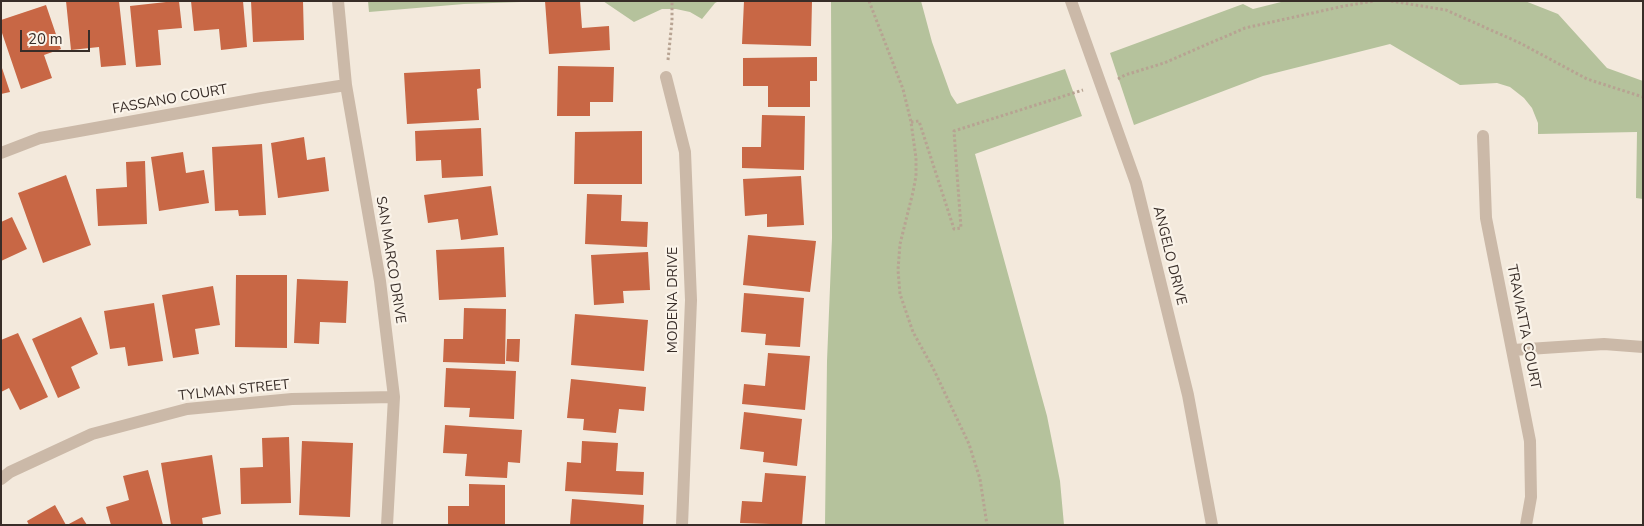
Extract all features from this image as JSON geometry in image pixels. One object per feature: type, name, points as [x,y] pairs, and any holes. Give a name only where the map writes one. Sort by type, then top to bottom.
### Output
[{"type":"street","name":"SAN MARCO DRIVE","points":[[338,1],[346,86],[380,281],[394,397],[387,525]]},
{"type":"street","name":"ANGELO DRIVE","points":[[1071,1],[1136,183],[1188,395],[1212,525]]},
{"type":"street","name":"MODENA DRIVE","points":[[666,76],[685,152],[691,300],[682,525]]},
{"type":"street","name":"FASSANO COURT","points":[[1,153],[40,138],[252,100],[346,86]]},
{"type":"street","name":"TRAVIATTA COURT","points":[[1483,136],[1486,218],[1530,441],[1531,497],[1526,525]]},
{"type":"street","points":[[1513,350],[1604,344],[1643,347]]},
{"type":"street","name":"TYLMAN STREET","points":[[1,478],[92,434],[187,409],[292,399],[394,397]]},
{"type":"path","points":[[666,76],[672,21],[672,1]]},
{"type":"path","points":[[869,1],[903,89],[911,122],[916,158],[916,176],[900,244],[898,270],[900,294],[913,332],[933,368],[969,444],[980,478],[987,525]]},
{"type":"path","points":[[1391,1],[1446,10],[1520,43],[1587,79],[1643,97]]},
{"type":"green space","points":[[368,1],[550,1],[464,4],[369,12]]},
{"type":"green space","points":[[603,1],[719,1],[715,3],[702,19],[690,12],[662,9],[634,22]]},
{"type":"green space","points":[[831,1],[921,1],[932,42],[951,95],[957,104],[1065,69],[1082,116],[975,154],[1047,416],[1060,481],[1064,525],[825,525],[827,361],[832,238]]},
{"type":"green space","points":[[1285,1],[1525,1],[1558,14],[1607,68],[1643,81],[1643,199],[1636,198],[1637,132],[1538,134],[1538,123],[1532,108],[1524,98],[1510,87],[1497,83],[1460,85],[1390,44],[1263,76],[1134,125],[1110,53],[1243,4],[1253,9]]},
{"type":"building","points":[[66,1],[119,1],[126,65],[101,67],[99,47],[71,50]]},
{"type":"building","points":[[179,1],[182,28],[158,30],[161,65],[136,67],[130,6]]},
{"type":"building","points":[[191,1],[243,1],[247,47],[221,50],[219,29],[194,31]]},
{"type":"building","points":[[251,1],[303,1],[304,40],[253,42]]},
{"type":"building","points":[[545,1],[580,1],[582,28],[609,26],[610,50],[549,54]]},
{"type":"building","points":[[744,1],[812,1],[811,46],[742,44]]},
{"type":"building","points":[[46,5],[61,49],[44,55],[52,78],[21,89],[1,30],[1,20]]},
{"type":"building","points":[[817,57],[817,81],[810,81],[810,107],[768,107],[768,86],[743,86],[743,58]]},
{"type":"building","points":[[1,65],[10,92],[1,94]]},
{"type":"building","points":[[558,66],[614,67],[613,102],[590,102],[590,116],[557,116]]},
{"type":"building","points":[[480,69],[481,88],[477,89],[479,120],[407,124],[404,73]]},
{"type":"building","points":[[762,115],[805,116],[804,170],[742,168],[742,147],[761,147]]},
{"type":"building","points":[[481,128],[483,176],[442,178],[441,160],[416,161],[415,131]]},
{"type":"building","points":[[642,131],[642,184],[574,184],[575,132]]},
{"type":"building","points":[[304,137],[307,160],[325,157],[329,191],[278,198],[271,143]]},
{"type":"building","points":[[262,144],[266,215],[239,216],[238,210],[215,211],[212,147]]},
{"type":"building","points":[[183,152],[186,173],[204,170],[209,203],[159,211],[151,157]]},
{"type":"building","points":[[145,161],[147,224],[98,226],[96,189],[127,187],[126,162]]},
{"type":"building","points":[[66,175],[91,245],[43,263],[18,193]]},
{"type":"building","points":[[801,176],[804,225],[767,227],[767,214],[745,216],[743,179]]},
{"type":"building","points":[[491,186],[498,235],[461,240],[458,219],[428,223],[424,195]]},
{"type":"building","points":[[587,194],[622,195],[621,221],[648,222],[647,247],[585,244]]},
{"type":"building","points":[[12,217],[27,249],[1,261],[1,222]]},
{"type":"building","points":[[748,235],[816,241],[810,292],[743,285]]},
{"type":"building","points":[[504,247],[506,297],[439,300],[436,250]]},
{"type":"building","points":[[648,252],[650,290],[623,291],[624,303],[594,305],[591,255]]},
{"type":"building","points":[[236,275],[287,275],[287,348],[235,347]]},
{"type":"building","points":[[297,279],[348,281],[346,323],[320,322],[319,344],[294,343]]},
{"type":"building","points":[[213,286],[220,325],[195,329],[199,354],[173,358],[162,295]]},
{"type":"building","points":[[744,293],[804,298],[800,347],[765,345],[766,334],[741,332]]},
{"type":"building","points":[[154,303],[163,361],[128,366],[125,347],[110,349],[104,311]]},
{"type":"building","points":[[464,308],[506,309],[505,364],[443,362],[444,339],[463,339]]},
{"type":"building","points":[[575,314],[648,320],[644,371],[571,365]]},
{"type":"building","points":[[81,317],[98,354],[71,367],[80,388],[58,398],[32,339]]},
{"type":"building","points":[[18,333],[48,397],[20,410],[9,388],[1,392],[1,340]]},
{"type":"building","points":[[507,339],[520,339],[519,362],[506,361]]},
{"type":"building","points":[[768,353],[810,356],[805,410],[742,404],[744,384],[765,386]]},
{"type":"building","points":[[446,368],[516,371],[514,419],[469,417],[470,408],[444,407]]},
{"type":"building","points":[[571,379],[646,387],[644,411],[619,409],[616,433],[583,430],[584,419],[567,418]]},
{"type":"building","points":[[744,412],[802,419],[797,466],[763,462],[764,452],[740,449]]},
{"type":"building","points":[[445,425],[522,430],[520,463],[508,462],[507,478],[465,476],[467,454],[443,453]]},
{"type":"building","points":[[289,437],[291,503],[241,504],[240,468],[263,467],[262,438]]},
{"type":"building","points":[[302,441],[353,443],[350,517],[299,515]]},
{"type":"building","points":[[582,441],[618,443],[616,471],[644,472],[643,495],[565,491],[567,462],[581,463]]},
{"type":"building","points":[[212,455],[221,514],[202,518],[203,525],[171,525],[161,463]]},
{"type":"building","points":[[148,470],[163,525],[111,525],[106,507],[129,500],[123,476]]},
{"type":"building","points":[[765,473],[806,476],[802,525],[740,523],[742,501],[762,502]]},
{"type":"building","points":[[469,484],[505,485],[505,525],[448,525],[448,506],[469,506]]},
{"type":"building","points":[[572,499],[644,505],[643,525],[570,525]]},
{"type":"building","points":[[55,505],[66,525],[29,525],[27,521]]},
{"type":"building","points":[[82,517],[87,525],[67,525]]}]
